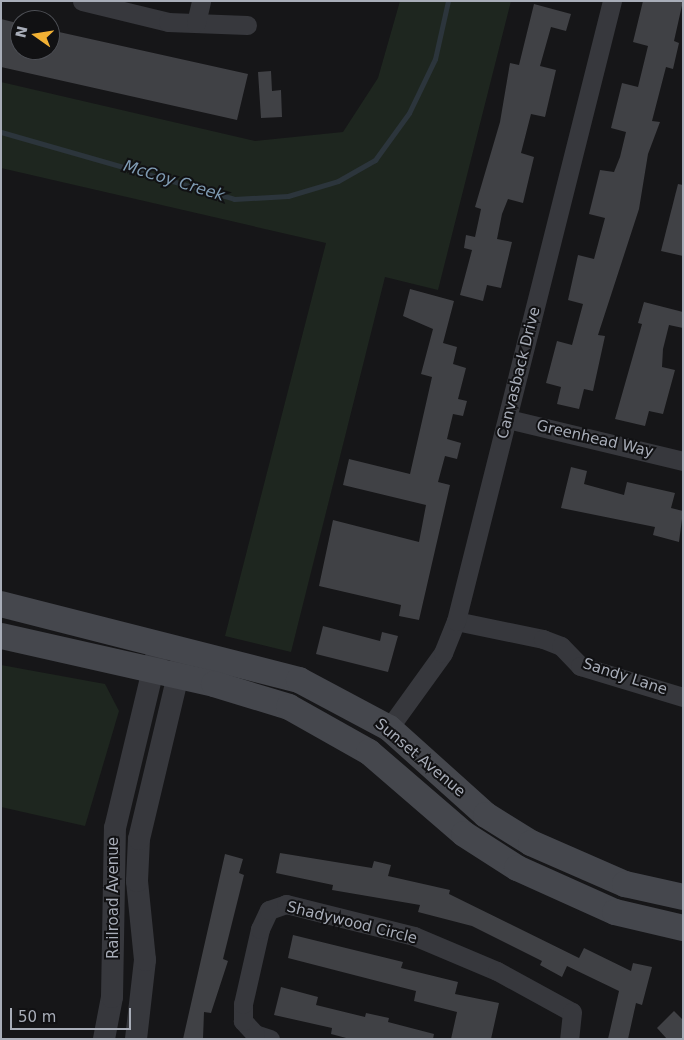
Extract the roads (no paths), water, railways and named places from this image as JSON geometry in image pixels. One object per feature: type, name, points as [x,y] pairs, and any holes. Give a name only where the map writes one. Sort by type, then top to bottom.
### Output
[{"type":"main road","name":"Sunset Avenue","points":[[1,604],[172,645],[300,680],[389,728],[486,815],[531,843],[626,884],[683,897]]},
{"type":"main road","name":"Sunset Avenue","points":[[1,636],[258,696],[320,722],[369,752],[464,834],[518,868],[615,912],[683,928]]},
{"type":"street","points":[[82,1],[168,22],[247,25]]},
{"type":"street","points":[[196,23],[201,1]]},
{"type":"street","name":"Canvasback Drive","points":[[389,728],[443,652],[456,621],[612,1]]},
{"type":"street","name":"Greenhead Way","points":[[508,419],[683,461]]},
{"type":"street","name":"Sandy Lane","points":[[456,621],[520,633],[561,646],[580,666],[683,697]]},
{"type":"street","name":"Railroad Avenue","points":[[104,1039],[112,998],[114,828],[165,673],[172,645]]},
{"type":"street","name":"Railroad Avenue","points":[[136,1039],[144,960],[137,881],[139,839],[165,673]]},
{"type":"street","name":"Shadywood Circle","points":[[270,1039],[255,1034],[243,1021],[243,1004],[263,923],[269,910],[286,904],[414,936],[497,971],[572,1012],[569,1039]]},
{"type":"waterway","name":"McCoy Creek","points":[[1,132],[234,199],[288,196],[338,181],[375,160],[409,113],[435,59],[448,1]]}]
